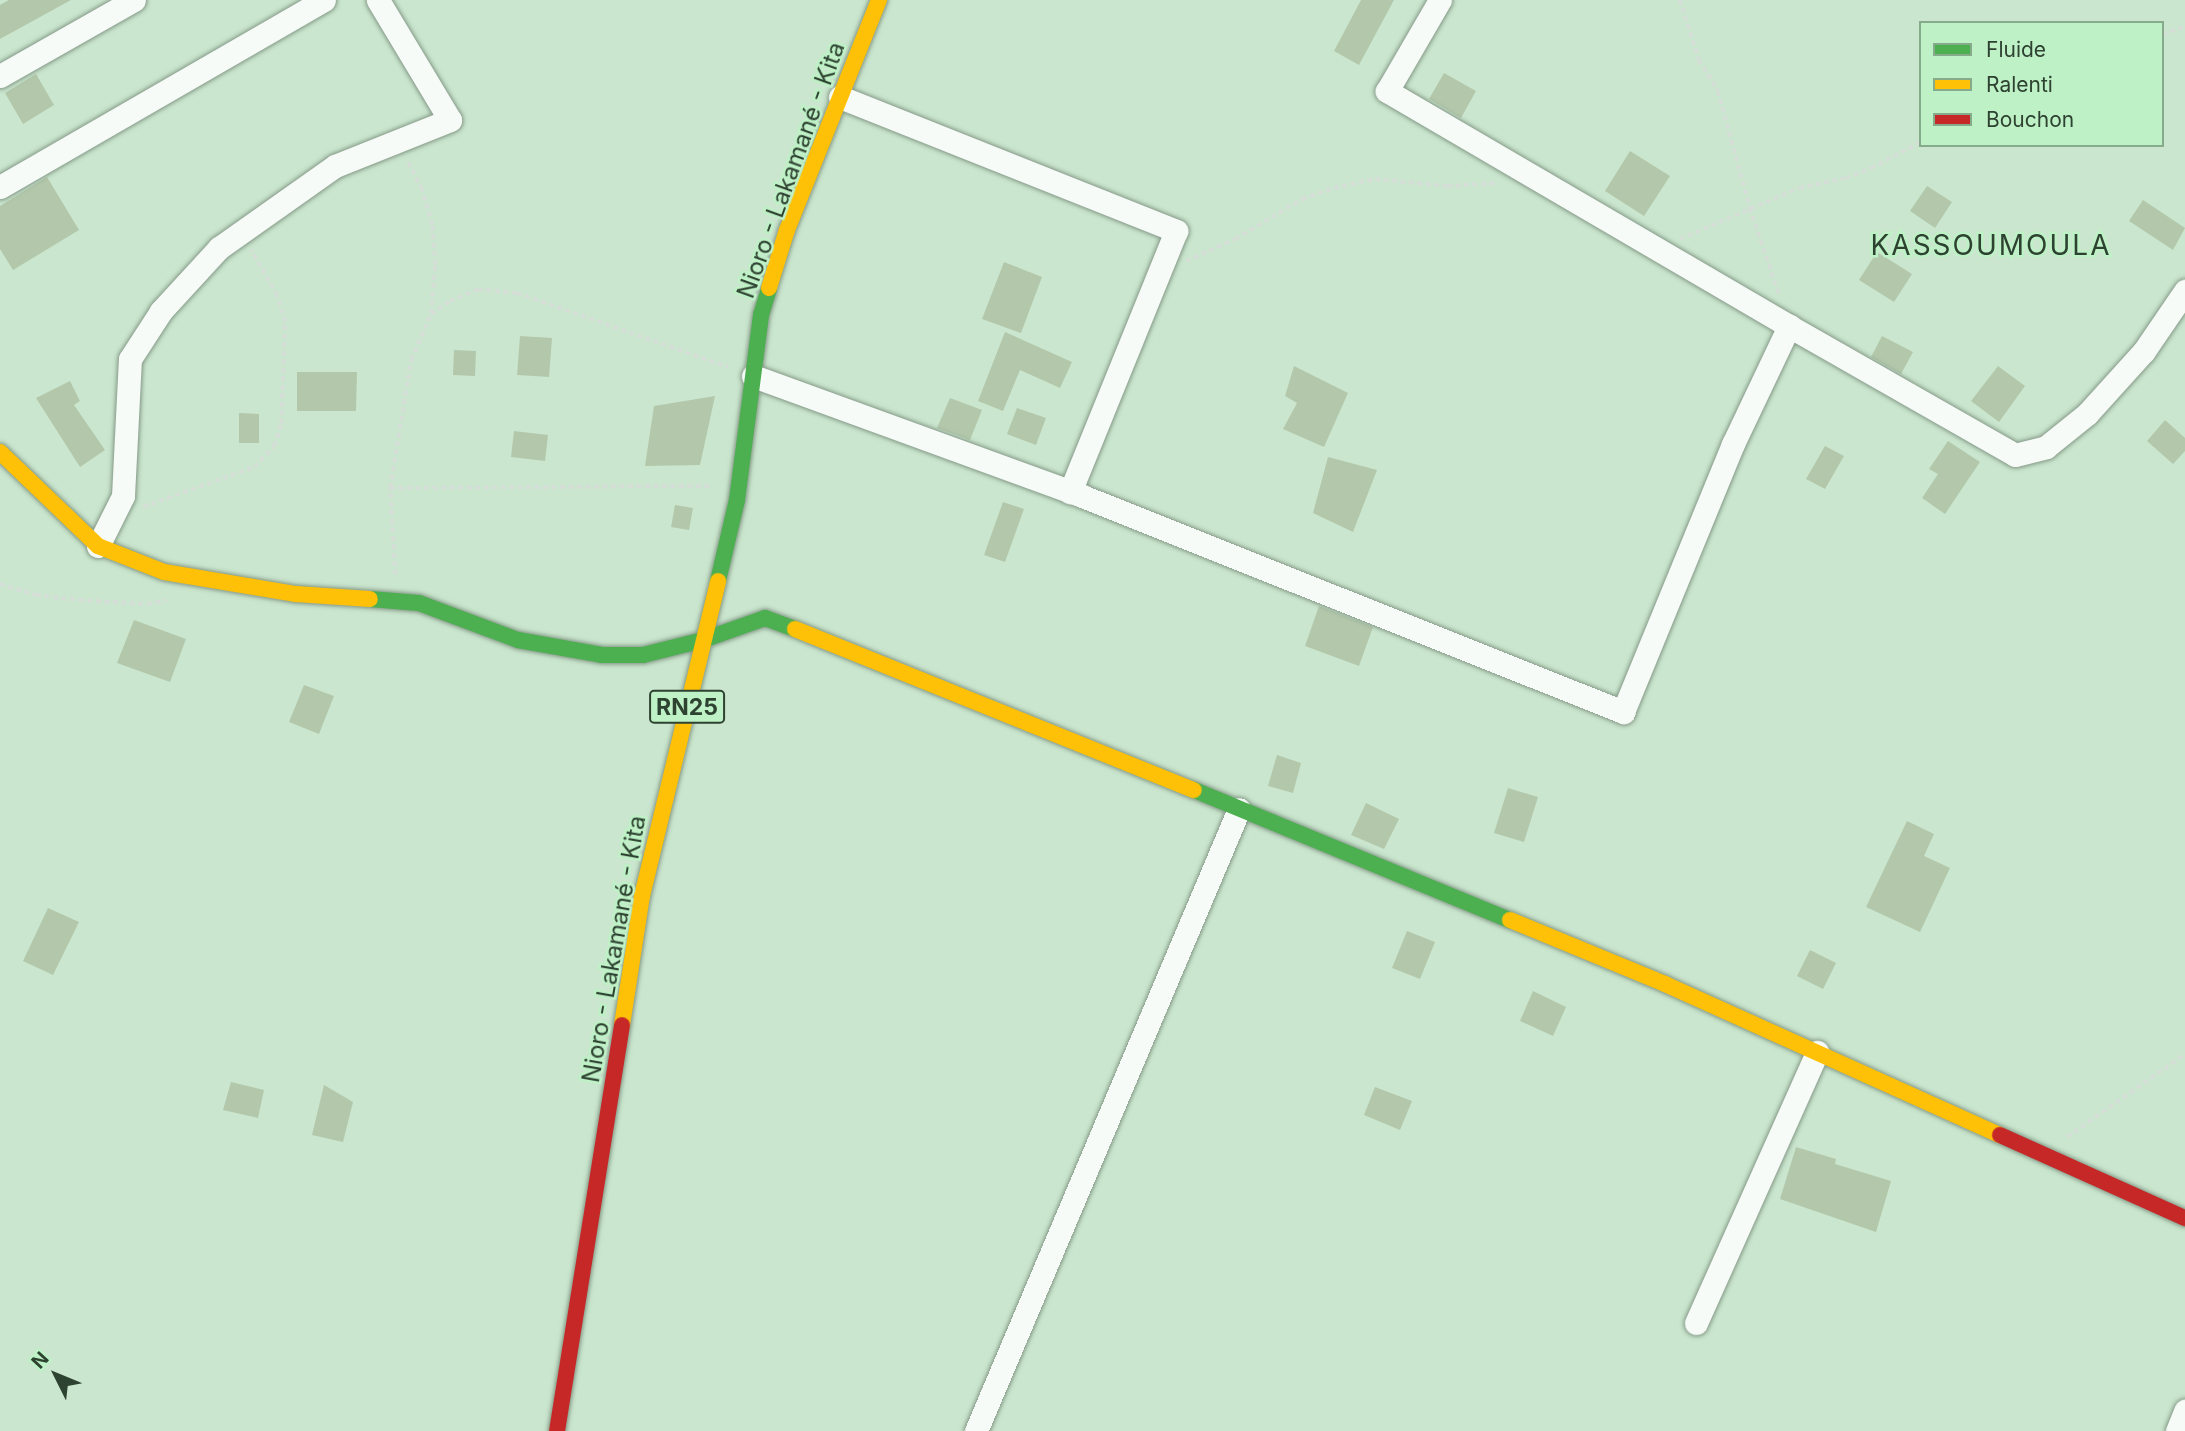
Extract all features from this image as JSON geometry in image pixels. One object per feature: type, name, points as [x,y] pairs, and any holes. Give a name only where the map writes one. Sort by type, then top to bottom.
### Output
[{"type":"street","points":[[0,76],[134,0]]},
{"type":"street","points":[[0,187],[324,0]]},
{"type":"street","points":[[98,546],[123,496],[130,359],[161,311],[219,248],[335,166],[450,120],[378,0]]},
{"type":"street","name":"Nioro - Lakamané - Kita","points":[[557,1431],[642,896],[739,485],[761,315],[783,242],[879,0]]},
{"type":"street","points":[[1440,0],[1387,92],[2015,455],[2046,447],[2087,414],[2144,351],[2185,291]]},
{"type":"street","points":[[840,97],[1176,230],[1070,492]]},
{"type":"street","points":[[753,376],[1070,492],[1623,712],[1733,444],[1789,326]]},
{"type":"street","points":[[0,452],[98,546],[164,572],[296,594],[419,603],[518,640],[602,655],[643,655],[703,640],[765,618],[868,656],[1665,984],[2185,1218]]},
{"type":"street","points":[[976,1431],[1239,809]]},
{"type":"street","points":[[1696,1324],[1817,1052]]},
{"type":"street","points":[[2177,1431],[2185,1411]]},
{"type":"path","points":[[1680,0],[1699,60],[1718,91],[1750,208],[1789,326]]},
{"type":"path","points":[[2164,33],[2185,27]]},
{"type":"path","points":[[397,601],[390,488],[411,360],[431,314],[435,265],[432,225],[422,190],[398,141]]},
{"type":"path","points":[[1657,250],[1799,188],[1846,178],[1871,168],[1919,143]]},
{"type":"path","points":[[1159,273],[1235,239],[1302,199],[1334,188],[1375,179],[1447,186],[1537,179]]},
{"type":"path","points":[[111,519],[254,467],[274,446],[281,424],[285,322],[277,296],[243,232]]},
{"type":"path","points":[[431,314],[450,300],[478,289],[517,293],[753,376]]},
{"type":"path","points":[[390,488],[739,485]]},
{"type":"path","points":[[0,584],[37,595],[79,600],[147,604],[173,599]]},
{"type":"path","points":[[2042,1154],[2185,1054]]},
{"type":"building","points":[[9,0],[71,0],[0,39],[0,5]]},
{"type":"building","points":[[1361,0],[1394,0],[1359,65],[1334,51]]},
{"type":"building","points":[[1444,73],[1476,91],[1461,118],[1429,99]]},
{"type":"building","points":[[36,74],[54,105],[23,124],[5,93]]},
{"type":"building","points":[[1630,151],[1670,176],[1644,216],[1605,191]]},
{"type":"building","points":[[47,177],[79,230],[13,270],[0,249],[0,206]]},
{"type":"building","points":[[1927,186],[1952,202],[1935,228],[1910,211]]},
{"type":"building","points":[[2143,200],[2185,228],[2173,250],[2129,221]]},
{"type":"building","points":[[1877,252],[1912,274],[1894,302],[1859,280]]},
{"type":"building","points":[[1004,262],[1042,277],[1021,333],[982,319]]},
{"type":"building","points":[[1005,332],[1072,362],[1060,388],[1020,370],[1003,411],[978,401]]},
{"type":"building","points":[[520,336],[552,338],[549,377],[517,375]]},
{"type":"building","points":[[1882,336],[1913,352],[1901,374],[1871,357]]},
{"type":"building","points":[[454,350],[476,351],[475,376],[453,375]]},
{"type":"building","points":[[1294,366],[1348,393],[1324,447],[1283,429],[1297,403],[1285,396]]},
{"type":"building","points":[[1998,366],[2025,386],[1999,422],[1971,401]]},
{"type":"building","points":[[297,372],[357,372],[356,411],[297,411]]},
{"type":"building","points":[[70,381],[80,401],[74,405],[105,450],[80,467],[36,398]]},
{"type":"building","points":[[715,396],[700,465],[645,466],[654,406]]},
{"type":"building","points":[[950,398],[982,410],[970,440],[937,428]]},
{"type":"building","points":[[1017,408],[1046,418],[1036,445],[1007,434]]},
{"type":"building","points":[[239,413],[259,414],[259,443],[239,443]]},
{"type":"building","points":[[2165,420],[2185,438],[2185,451],[2173,464],[2147,441]]},
{"type":"building","points":[[514,431],[548,435],[545,461],[511,457]]},
{"type":"building","points":[[1948,441],[1980,462],[1945,514],[1922,498],[1938,474],[1929,469]]},
{"type":"building","points":[[1825,446],[1844,456],[1825,489],[1806,479]]},
{"type":"building","points":[[1328,457],[1377,470],[1353,532],[1313,513]]},
{"type":"building","points":[[1003,502],[1024,509],[1005,562],[984,555]]},
{"type":"building","points":[[675,505],[693,508],[689,530],[671,527]]},
{"type":"building","points":[[1319,606],[1373,627],[1359,666],[1305,646]]},
{"type":"building","points":[[134,620],[186,639],[170,682],[117,663]]},
{"type":"building","points":[[304,685],[334,696],[319,734],[289,722]]},
{"type":"building","points":[[1277,755],[1301,763],[1293,793],[1268,786]]},
{"type":"building","points":[[1508,788],[1538,797],[1524,842],[1494,833]]},
{"type":"building","points":[[1366,803],[1399,819],[1384,849],[1351,835]]},
{"type":"building","points":[[1907,821],[1934,834],[1924,856],[1950,868],[1920,932],[1866,907]]},
{"type":"building","points":[[48,908],[79,922],[53,975],[23,961]]},
{"type":"building","points":[[1407,931],[1435,942],[1420,979],[1392,968]]},
{"type":"building","points":[[1810,950],[1836,963],[1823,989],[1797,976]]},
{"type":"building","points":[[1533,991],[1566,1007],[1553,1036],[1520,1021]]},
{"type":"building","points":[[231,1082],[264,1090],[258,1118],[223,1110]]},
{"type":"building","points":[[324,1085],[353,1102],[343,1142],[312,1135]]},
{"type":"building","points":[[1375,1087],[1412,1101],[1400,1130],[1364,1115]]},
{"type":"building","points":[[1796,1147],[1836,1159],[1835,1164],[1891,1181],[1876,1232],[1780,1199]]},
{"type":"traffic: fast","points":[[718,581],[737,500],[761,315],[769,288]]},
{"type":"traffic: fast","points":[[370,599],[419,603],[518,640],[602,655],[643,655],[703,640],[765,618],[795,629]]},
{"type":"traffic: fast","points":[[1194,790],[1510,920]]},
{"type":"traffic: slow","points":[[769,288],[787,230],[879,0]]},
{"type":"traffic: slow","points":[[0,452],[98,546],[164,572],[296,594],[370,599]]},
{"type":"traffic: slow","points":[[622,1025],[642,896],[718,581]]},
{"type":"traffic: slow","points":[[795,629],[1194,790]]},
{"type":"traffic: slow","points":[[1510,920],[1665,984],[2000,1135]]},
{"type":"traffic: jam","points":[[557,1431],[622,1025]]},
{"type":"traffic: jam","points":[[2000,1135],[2185,1218]]},
{"type":"district","name":"KASSOUMOULA","points":[[1991,245]]}]
